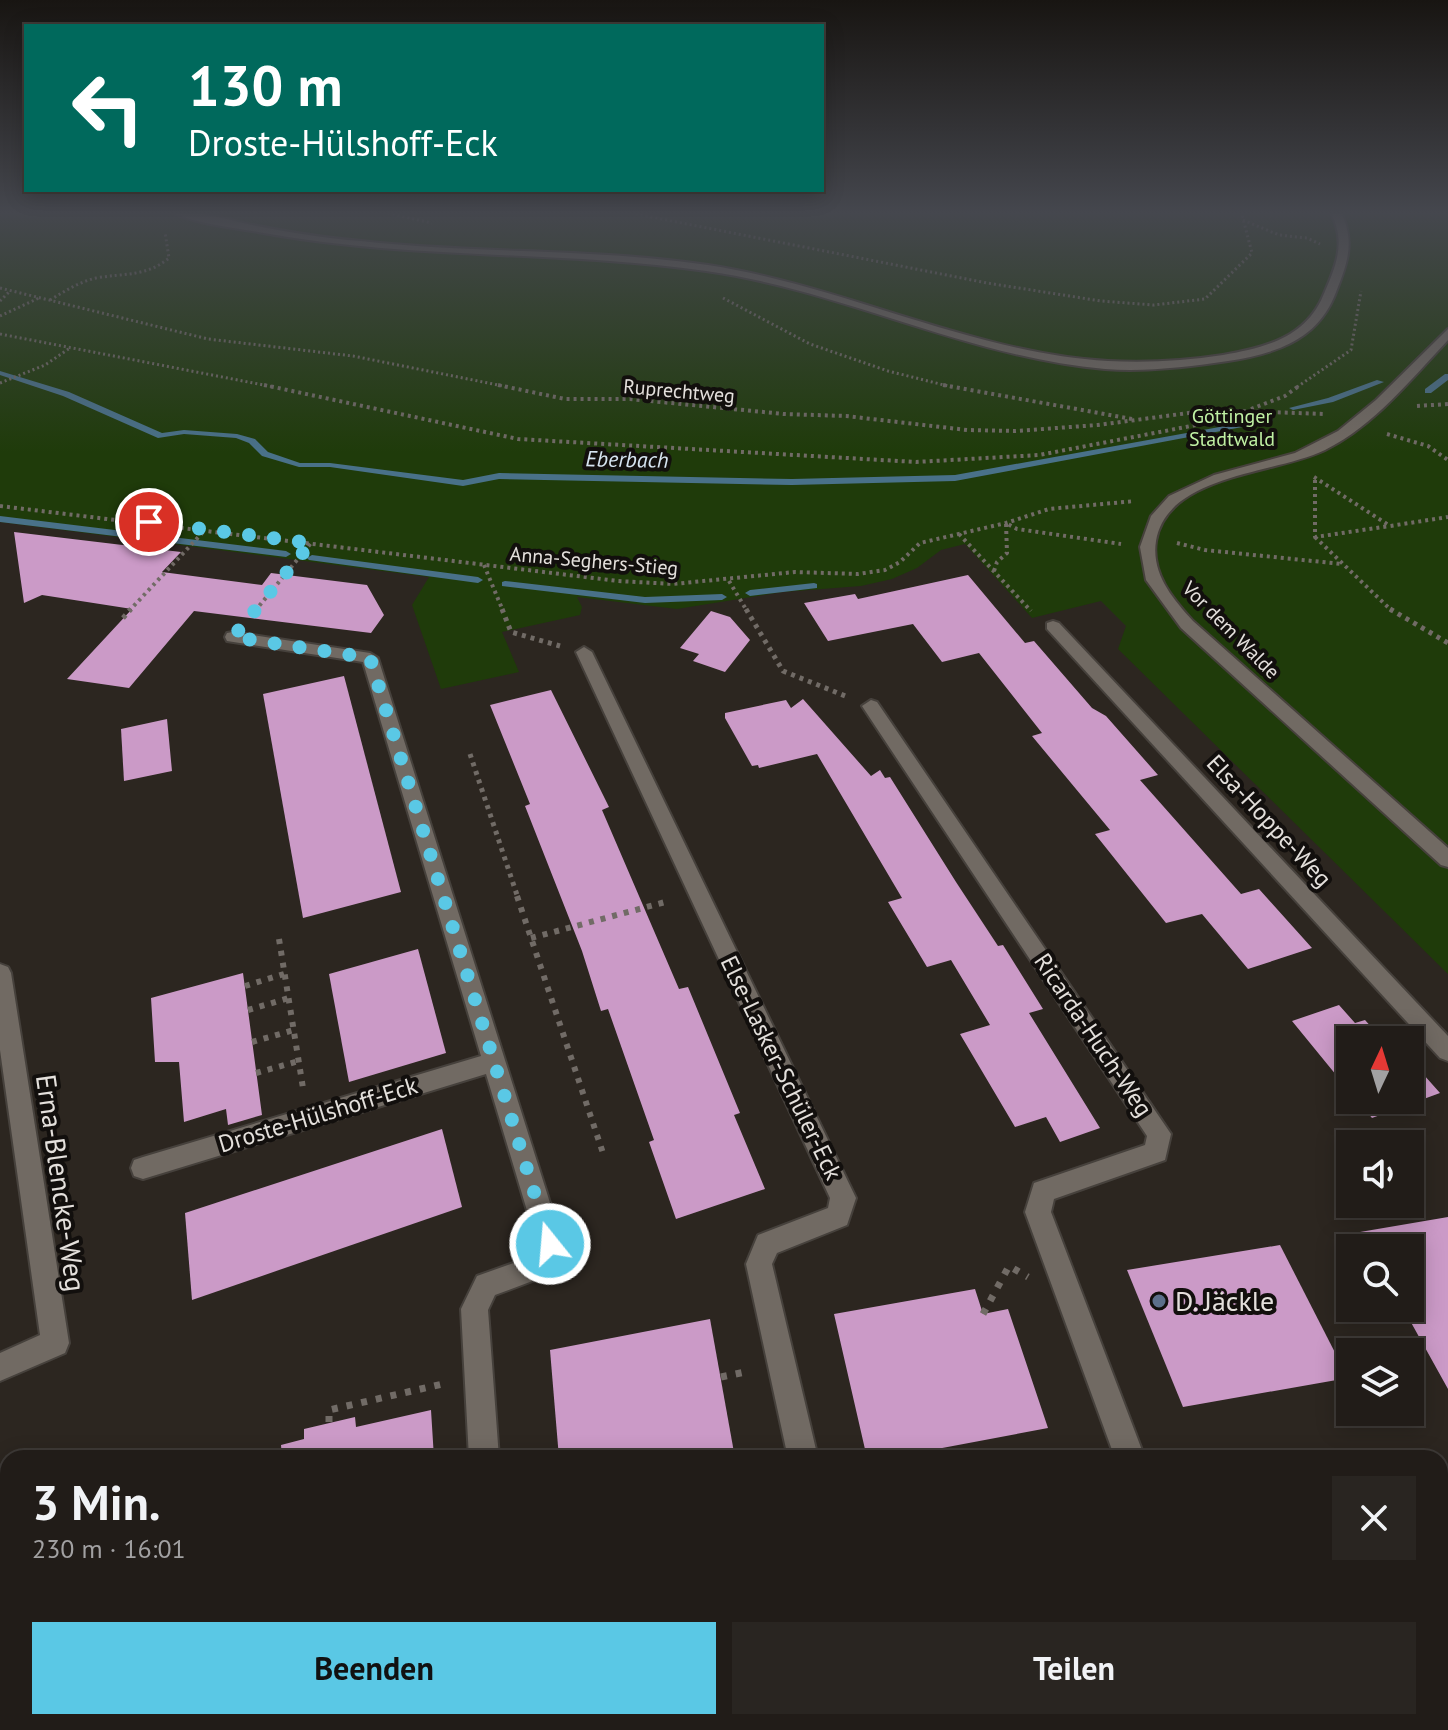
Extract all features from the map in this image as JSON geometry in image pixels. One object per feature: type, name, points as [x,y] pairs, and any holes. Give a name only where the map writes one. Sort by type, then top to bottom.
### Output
[{"type":"street","points":[[818,292],[933,328],[1038,356],[1145,369],[1229,359],[1266,350],[1296,338],[1315,324],[1330,292]]},
{"type":"street","points":[[1148,541],[1162,511],[1174,499],[1200,486],[1302,456],[1350,429],[1404,382],[1448,333]]},
{"type":"street","name":"Vor dem Walde","points":[[1148,541],[1148,562],[1160,590],[1197,633],[1448,860]]},
{"type":"street","name":"Elsa-Hoppe-Weg","points":[[1053,626],[1448,1051]]},
{"type":"street","points":[[233,637],[370,658],[550,1244],[542,1265],[486,1285],[474,1309],[484,1450]]},
{"type":"street","name":"Else-Lasker-Schüler-Eck","points":[[584,652],[843,1198],[838,1216],[767,1244],[759,1264],[801,1450]]},
{"type":"street","name":"Ricarda-Huch-Weg","points":[[871,706],[1159,1134],[1156,1152],[1043,1191],[1038,1212],[1127,1450]]},
{"type":"street","name":"Erna-Blencke-Weg","points":[[0,973],[55,1343],[0,1367]]},
{"type":"street","name":"Droste-Hülshoff-Eck","points":[[143,1168],[494,1062]]},
{"type":"path","name":"Ruprechtweg","points":[[13,292],[208,339],[353,356],[565,399],[642,399],[784,414],[846,416],[967,430],[1015,431],[1098,425],[1211,410],[1365,416]]},
{"type":"path","points":[[50,300],[66,292]]},
{"type":"path","points":[[710,292],[808,343],[918,380],[1022,402],[1137,419]]},
{"type":"path","points":[[1042,292],[1154,305],[1205,299],[1213,292]]},
{"type":"path","points":[[0,316],[41,298]]},
{"type":"path","points":[[0,334],[410,414],[518,439],[625,447],[916,462],[969,460],[1039,455],[1268,412]]},
{"type":"path","points":[[0,383],[45,365],[71,348]]},
{"type":"path","points":[[1350,429],[1404,436],[1442,452],[1448,460]]},
{"type":"path","points":[[1302,456],[1315,479],[1390,526]]},
{"type":"path","points":[[1315,479],[1315,537],[1395,614],[1448,643]]},
{"type":"path","name":"Anna-Seghers-Stieg","points":[[0,506],[618,581],[673,584],[729,581],[795,572],[858,574],[885,570],[900,562],[920,543],[1006,523],[1049,509],[1174,499]]},
{"type":"path","points":[[1315,537],[1448,517]]},
{"type":"path","points":[[1006,523],[1017,529],[1078,540],[1148,541],[1342,564]]},
{"type":"path","points":[[994,571],[997,562],[1007,553],[1006,523]]},
{"type":"path","points":[[123,618],[206,529]]},
{"type":"path","points":[[958,533],[1033,613],[1053,626]]},
{"type":"path","points":[[233,637],[311,543]]},
{"type":"path","points":[[484,565],[511,632],[584,652]]},
{"type":"path","points":[[729,581],[783,671],[871,706]]},
{"type":"path","points":[[470,754],[604,1156]]},
{"type":"path","points":[[531,938],[697,893]]},
{"type":"path","points":[[279,939],[308,1118]]},
{"type":"path","points":[[245,986],[284,974]]},
{"type":"path","points":[[248,1010],[289,998]]},
{"type":"path","points":[[252,1042],[294,1030]]},
{"type":"path","points":[[256,1073],[299,1061]]},
{"type":"path","points":[[983,1314],[1009,1266],[1026,1277],[1060,1271]]},
{"type":"path","points":[[329,1422],[329,1410],[479,1376]]},
{"type":"green space","name":"Göttinger Stadtwald","points":[[0,292],[1448,292],[1448,974],[1118,649],[1126,626],[1101,601],[1032,618],[965,544],[941,550],[917,568],[892,579],[861,586],[783,592],[677,609],[577,597],[582,607],[580,615],[502,632],[519,672],[441,689],[412,605],[429,577],[0,522]]},
{"type":"building","points":[[14,532],[181,552],[162,572],[262,585],[271,573],[367,585],[384,615],[371,633],[194,611],[129,688],[67,679],[132,609],[42,595],[24,603]]},
{"type":"building","points":[[968,575],[1025,643],[1034,641],[1092,708],[1106,716],[1158,775],[1140,780],[1241,894],[1259,889],[1312,948],[1248,969],[1202,914],[1166,923],[1095,834],[1110,830],[1032,736],[1042,733],[979,653],[942,662],[913,624],[828,641],[804,603],[855,594],[858,599]]},
{"type":"building","points":[[711,611],[730,617],[750,640],[725,672],[693,661],[699,654],[680,648]]},
{"type":"building","points":[[344,676],[401,892],[303,918],[263,694]]},
{"type":"building","points":[[551,690],[609,807],[602,810],[679,989],[688,987],[740,1113],[734,1115],[765,1189],[676,1219],[649,1142],[654,1140],[608,1009],[601,1011],[582,951],[525,806],[530,804],[490,705]]},
{"type":"building","points":[[803,699],[871,776],[880,770],[885,778],[890,777],[998,946],[1003,945],[1043,1009],[1029,1013],[1100,1128],[1060,1142],[1046,1117],[1015,1127],[960,1034],[990,1025],[951,960],[927,967],[888,902],[902,898],[817,754],[759,768],[758,765],[752,766],[725,718],[725,713],[786,700],[791,708]]},
{"type":"building","points":[[167,719],[172,771],[124,781],[121,729]]},
{"type":"building","points":[[418,949],[446,1053],[349,1082],[329,974]]},
{"type":"building","points":[[243,973],[262,1115],[228,1125],[226,1109],[184,1122],[179,1062],[155,1062],[151,998]]},
{"type":"building","points":[[1339,1005],[1355,1023],[1365,1020],[1370,1026],[1336,1026],[1336,1075],[1292,1021]]},
{"type":"building","points":[[1424,1075],[1440,1093],[1424,1099]]},
{"type":"building","points":[[442,1129],[462,1207],[192,1300],[185,1213]]},
{"type":"building","points":[[1448,1217],[1448,1389],[1424,1346],[1424,1338],[1420,1338],[1411,1322],[1424,1322],[1424,1234],[1360,1232]]},
{"type":"building","points":[[1280,1245],[1336,1355],[1336,1380],[1183,1407],[1127,1270]]},
{"type":"building","points":[[975,1289],[983,1314],[1008,1309],[1048,1428],[931,1450],[865,1450],[834,1314]]},
{"type":"building","points":[[710,1319],[734,1450],[558,1450],[550,1350]]},
{"type":"building","points":[[431,1410],[434,1450],[281,1450],[281,1445],[304,1439],[304,1429],[355,1417],[356,1427]]},
{"type":"waterway","name":"Eberbach","points":[[0,373],[66,394],[161,436],[184,432],[237,436],[252,441],[265,454],[299,465],[330,465],[463,483],[499,476],[792,482],[955,478],[1269,420]]},
{"type":"waterway","name":"Eberbach","points":[[1428,391],[1448,376]]},
{"type":"waterway","points":[[1293,408],[1330,400],[1380,382]]},
{"type":"waterway","points":[[0,519],[286,554]]},
{"type":"waterway","points":[[312,558],[478,580]]},
{"type":"waterway","points":[[505,584],[645,600],[722,597]]},
{"type":"waterway","points":[[750,593],[814,586]]},
{"type":"place","name":"D. Jäckle","points":[[1159,1301]]},
{"type":"route","points":[[149,522],[311,543],[233,637],[370,658],[550,1244]]}]
